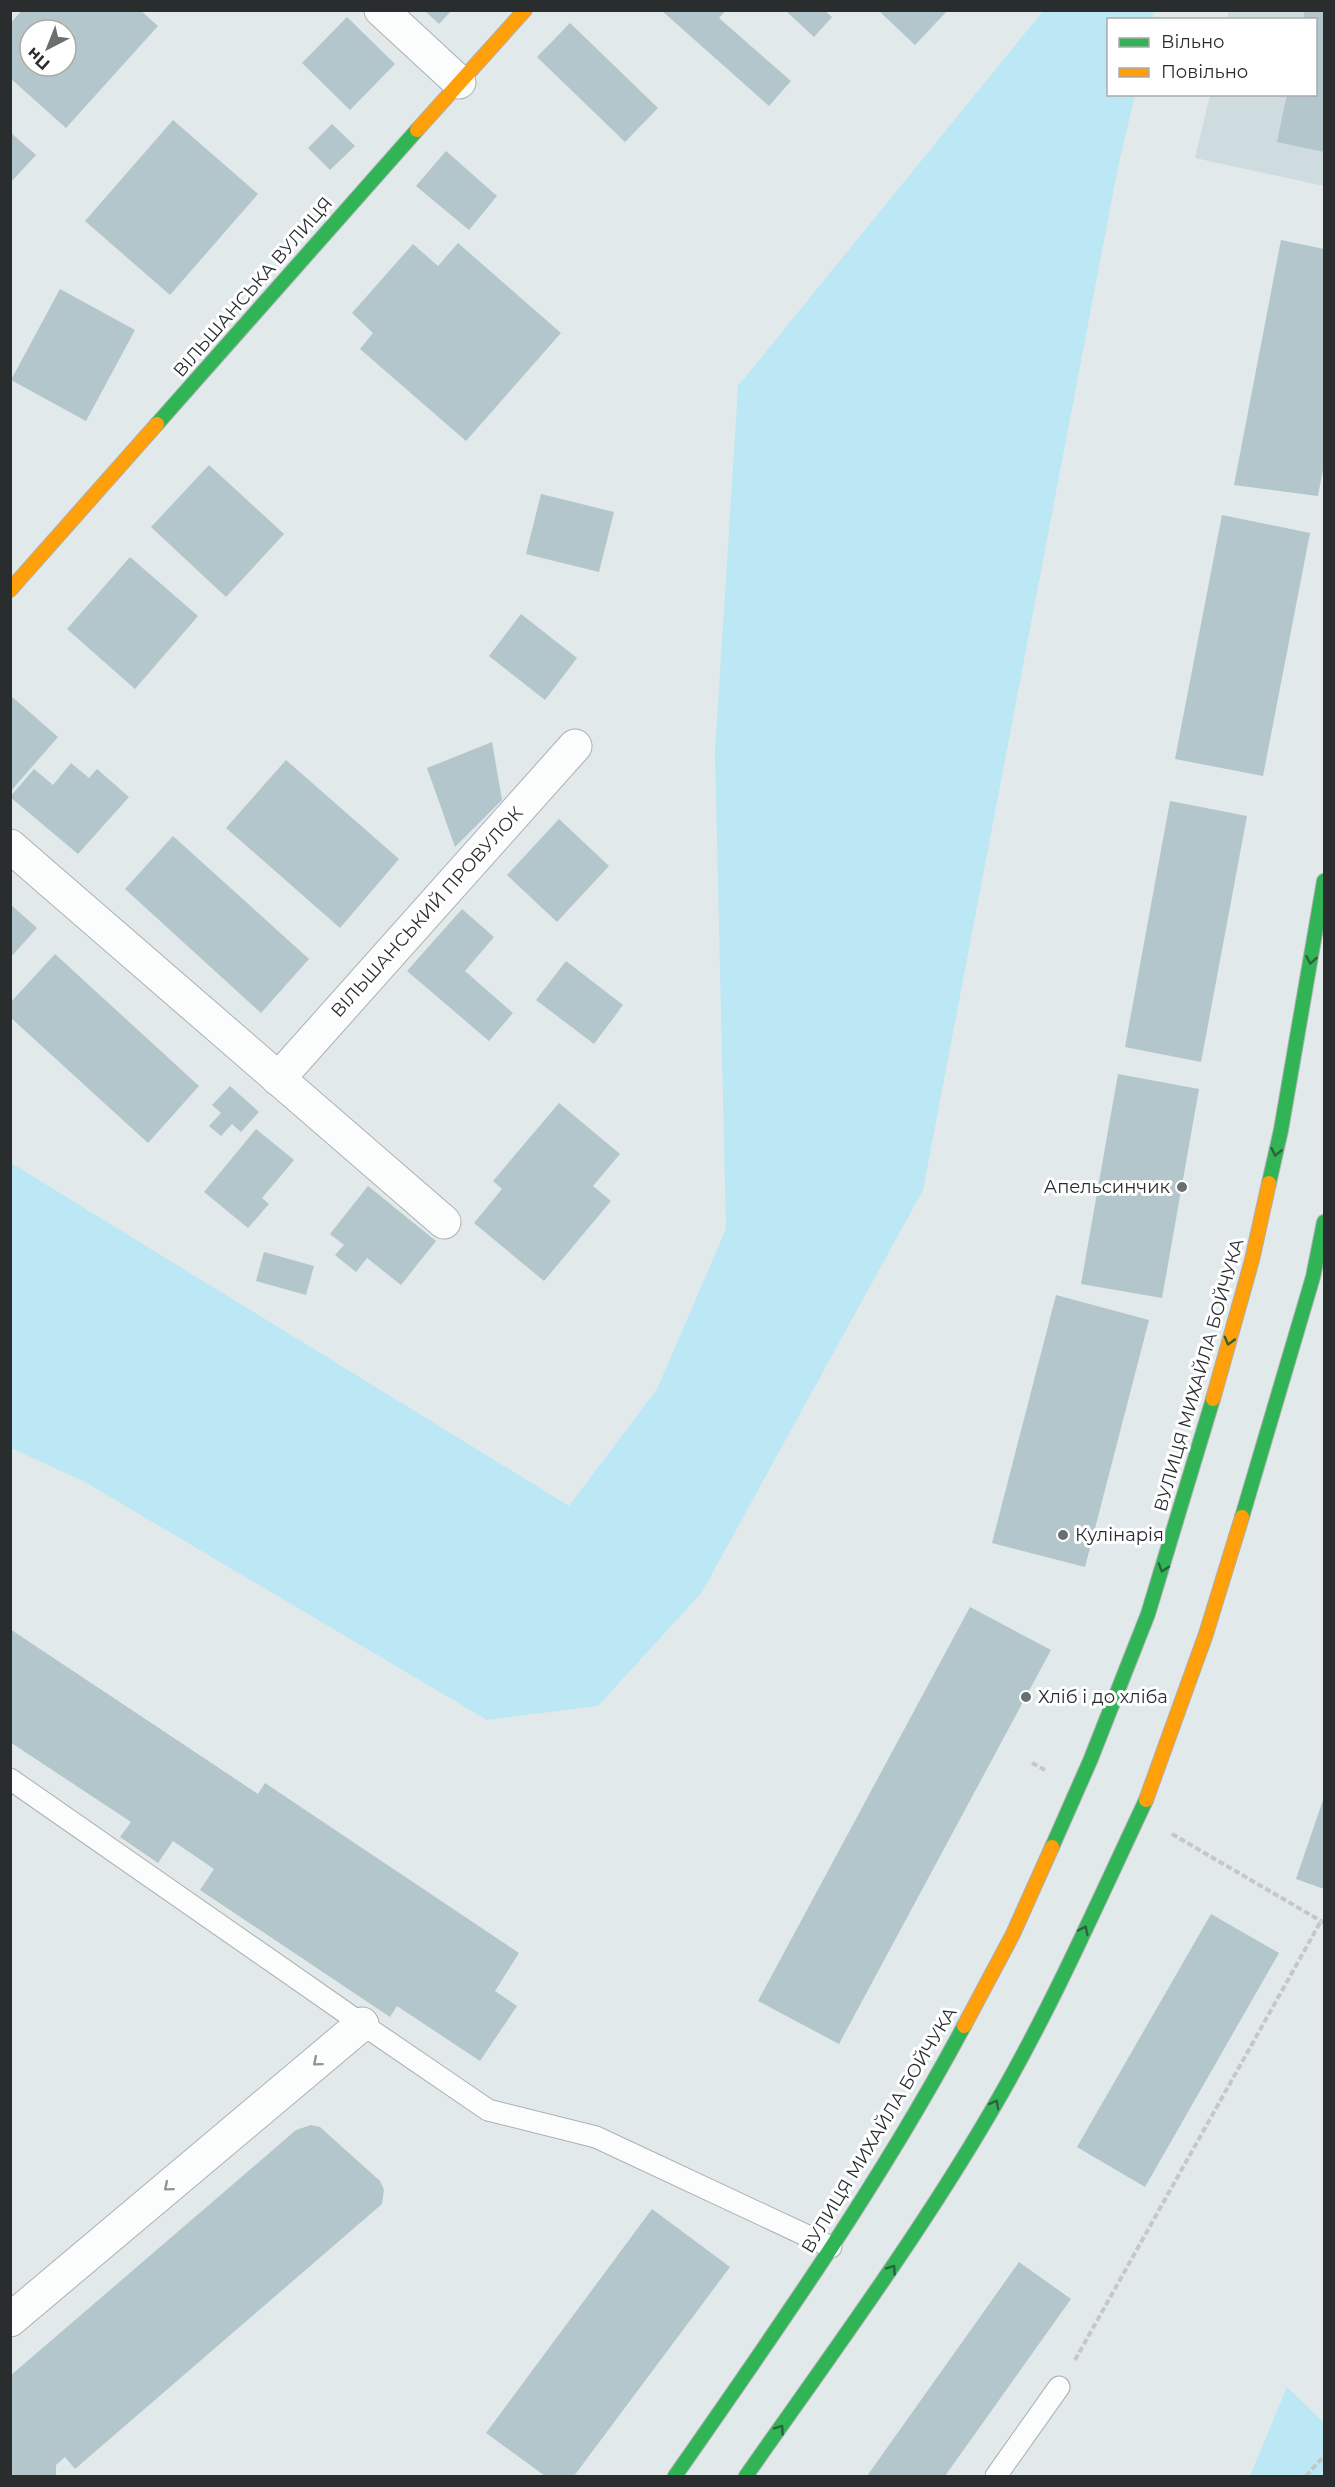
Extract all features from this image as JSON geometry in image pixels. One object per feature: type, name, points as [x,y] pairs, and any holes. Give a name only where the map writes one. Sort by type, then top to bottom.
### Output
[{"type":"main road","name":"ВІЛЬШАНСЬКА ВУЛИЦЯ","points":[[10,590],[525,10]]},
{"type":"main road","name":"ВУЛИЦЯ МИХАЙЛА БОЙЧУКА","points":[[675,2476],[831,2247],[946,2060],[1013,1934],[1077,1789],[1148,1614],[1191,1475],[1252,1260],[1281,1130],[1324,881]]},
{"type":"main road","points":[[746,2476],[915,2235],[993,2109],[1067,1967],[1150,1791],[1206,1634],[1314,1277],[1324,1222]]},
{"type":"street","points":[[381,10],[459,82]]},
{"type":"street","name":"ВІЛЬШАНСЬКИЙ ПРОВУЛОК","points":[[278,1079],[575,746]]},
{"type":"street","points":[[10,846],[444,1222]]},
{"type":"street","points":[[10,2320],[362,2024]]},
{"type":"lane","points":[[10,1779],[488,2110],[596,2137],[831,2247]]},
{"type":"lane","points":[[996,2476],[1059,2387]]},
{"type":"path","points":[[1032,1763],[1077,1789]]},
{"type":"path","points":[[1059,2387],[1323,1922],[1179,1838],[1137,1818]]},
{"type":"path","points":[[1306,2476],[1324,2456]]},
{"type":"shaded area","points":[[1043,11],[1154,11],[1152,18],[1107,18],[1107,96],[1135,96],[1118,167],[923,1190],[702,1592],[598,1706],[487,1720],[85,1482],[11,1448],[11,1163],[569,1506],[657,1389],[726,1229],[715,752],[738,386]]},
{"type":"shaded area","points":[[1229,11],[1324,11],[1324,186],[1195,158],[1210,96],[1317,96],[1317,18],[1227,18]]},
{"type":"shaded area","points":[[1287,2387],[1324,2423],[1324,2476],[1250,2476]]},
{"type":"building","points":[[22,10],[140,10],[158,26],[66,128],[10,78],[10,24]]},
{"type":"building","points":[[424,10],[452,10],[439,24]]},
{"type":"building","points":[[661,10],[726,10],[719,18],[791,81],[769,106]]},
{"type":"building","points":[[785,10],[824,10],[832,17],[814,37]]},
{"type":"building","points":[[878,10],[948,10],[915,45]]},
{"type":"building","points":[[1305,10],[1324,10],[1324,152],[1277,142],[1287,96],[1317,96],[1317,18],[1303,18]]},
{"type":"building","points":[[347,17],[395,64],[350,110],[302,63]]},
{"type":"building","points":[[570,23],[658,108],[625,142],[537,57]]},
{"type":"building","points":[[173,120],[258,194],[170,295],[85,221]]},
{"type":"building","points":[[332,124],[355,146],[330,170],[308,148]]},
{"type":"building","points":[[10,132],[36,155],[10,183]]},
{"type":"building","points":[[446,151],[497,196],[469,230],[416,186]]},
{"type":"building","points":[[1281,240],[1324,249],[1324,464],[1318,496],[1234,485]]},
{"type":"building","points":[[458,243],[561,333],[466,441],[360,349],[373,333],[352,313],[413,244],[438,266]]},
{"type":"building","points":[[60,289],[135,330],[86,421],[11,380]]},
{"type":"building","points":[[209,465],[284,534],[226,597],[151,527]]},
{"type":"building","points":[[541,494],[614,512],[599,572],[526,554]]},
{"type":"building","points":[[1222,515],[1310,533],[1263,776],[1175,759]]},
{"type":"building","points":[[130,557],[198,616],[135,689],[67,629]]},
{"type":"building","points":[[521,614],[577,658],[545,700],[489,656]]},
{"type":"building","points":[[10,695],[58,737],[10,792]]},
{"type":"building","points":[[492,742],[502,800],[455,847],[427,768]]},
{"type":"building","points":[[286,760],[399,859],[340,928],[226,828]]},
{"type":"building","points":[[71,763],[89,778],[97,769],[129,797],[78,854],[10,797],[34,769],[53,785]]},
{"type":"building","points":[[1170,801],[1247,816],[1201,1062],[1125,1047]]},
{"type":"building","points":[[559,819],[609,866],[557,922],[507,875]]},
{"type":"building","points":[[173,836],[309,959],[261,1013],[125,889]]},
{"type":"building","points":[[10,904],[37,928],[10,958]]},
{"type":"building","points":[[462,909],[494,937],[465,971],[513,1013],[489,1041],[407,971]]},
{"type":"building","points":[[55,954],[199,1086],[148,1143],[10,1017],[10,1003]]},
{"type":"building","points":[[566,961],[623,1005],[594,1044],[536,1000]]},
{"type":"building","points":[[1118,1074],[1199,1089],[1162,1298],[1081,1284]]},
{"type":"building","points":[[230,1086],[259,1112],[241,1132],[232,1124],[221,1136],[209,1126],[221,1113],[212,1105]]},
{"type":"building","points":[[559,1103],[620,1154],[593,1186],[611,1201],[544,1281],[474,1223],[502,1189],[493,1181]]},
{"type":"building","points":[[256,1129],[294,1160],[262,1198],[269,1204],[248,1228],[204,1192]]},
{"type":"building","points":[[368,1186],[436,1241],[401,1285],[367,1258],[356,1272],[335,1255],[344,1245],[330,1234]]},
{"type":"building","points":[[264,1252],[314,1266],[306,1295],[256,1281]]},
{"type":"building","points":[[1056,1295],[1149,1320],[1085,1567],[992,1543]]},
{"type":"building","points":[[970,1607],[1051,1650],[839,2044],[758,2001]]},
{"type":"building","points":[[10,1629],[258,1794],[265,1783],[519,1953],[495,1991],[517,2006],[480,2061],[397,2006],[390,2017],[200,1890],[214,1869],[173,1841],[158,1863],[120,1837],[131,1822],[10,1742]]},
{"type":"building","points":[[1324,1797],[1324,1889],[1296,1879]]},
{"type":"building","points":[[1211,1914],[1279,1953],[1145,2187],[1077,2147]]},
{"type":"building","points":[[311,2125],[320,2127],[380,2181],[384,2190],[382,2204],[75,2469],[65,2457],[56,2465],[56,2476],[10,2476],[10,2376],[296,2130]]},
{"type":"building","points":[[652,2209],[730,2267],[574,2476],[545,2476],[486,2433]]},
{"type":"building","points":[[1019,2262],[1071,2299],[945,2476],[867,2476]]},
{"type":"traffic: fast","points":[[157,424],[417,130]]},
{"type":"traffic: fast","points":[[1269,1183],[1281,1130],[1324,881]]},
{"type":"traffic: fast","points":[[1242,1517],[1313,1277],[1324,1222]]},
{"type":"traffic: fast","points":[[1052,1847],[1090,1761],[1148,1614],[1213,1399]]},
{"type":"traffic: fast","points":[[746,2476],[904,2250],[992,2110],[1053,1996],[1146,1800]]},
{"type":"traffic: fast","points":[[675,2476],[863,2199],[964,2026]]},
{"type":"traffic: slow","points":[[417,130],[525,10]]},
{"type":"traffic: slow","points":[[10,590],[157,424]]},
{"type":"traffic: slow","points":[[1213,1399],[1252,1260],[1269,1183]]},
{"type":"traffic: slow","points":[[1146,1800],[1206,1634],[1242,1517]]},
{"type":"traffic: slow","points":[[964,2026],[1013,1934],[1052,1847]]},
{"type":"place","name":"Апельсинчик","points":[[1182,1187]]},
{"type":"place","name":"Кулінарія","points":[[1063,1535]]},
{"type":"place","name":"Хліб і до хліба","points":[[1026,1697]]}]
